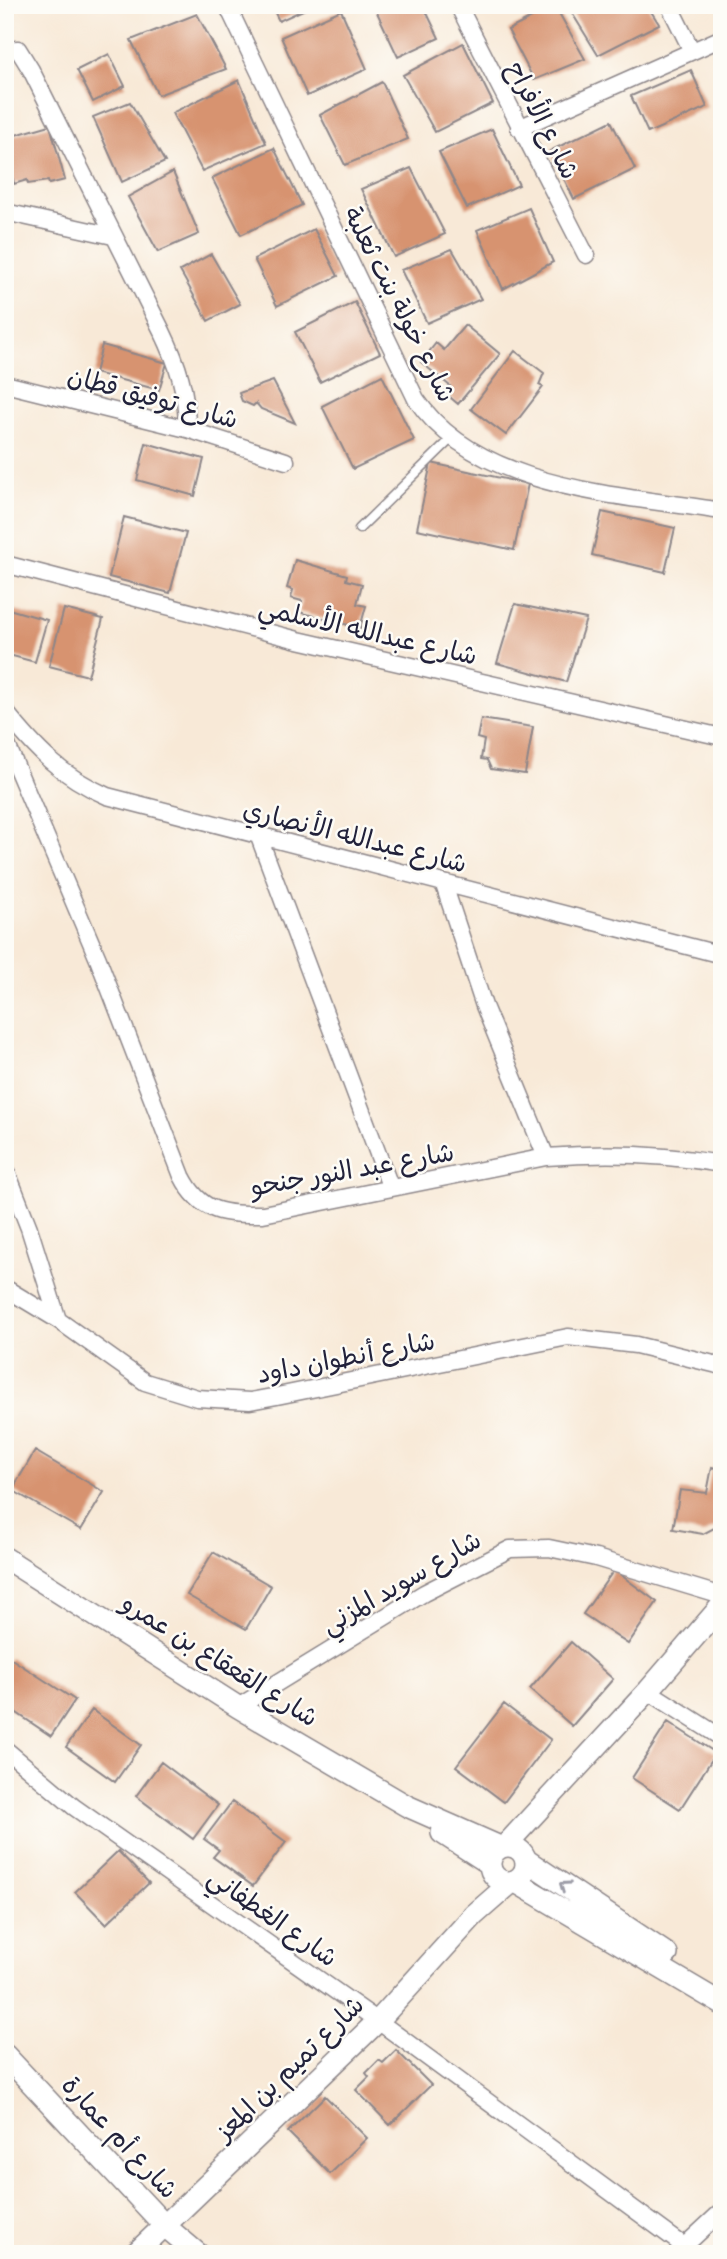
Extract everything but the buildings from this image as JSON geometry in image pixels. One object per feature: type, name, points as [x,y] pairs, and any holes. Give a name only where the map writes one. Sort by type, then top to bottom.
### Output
[{"type":"street","name":"شارع خولة بنت ثعلبة","points":[[227,5],[416,399],[430,421],[452,439],[514,472],[579,488],[722,511]]},
{"type":"street","name":"شارع الأفراح","points":[[458,5],[586,256]]},
{"type":"street","points":[[669,5],[692,51]]},
{"type":"street","points":[[519,128],[722,38]]},
{"type":"street","points":[[5,50],[18,49],[22,54],[182,376],[187,403],[187,429]]},
{"type":"street","points":[[5,212],[113,236]]},
{"type":"street","name":"شارع توفيق قطان","points":[[5,384],[187,429],[286,461]]},
{"type":"street","name":"شارع عبدالله الأسلمي","points":[[5,564],[298,640],[722,737]]},
{"type":"street","name":"شارع عبدالله الأنصاري","points":[[5,711],[43,757],[76,783],[107,796],[722,955]]},
{"type":"street","name":"شارع عبد النور جنحو","points":[[5,740],[98,959],[190,1192],[210,1209],[231,1214],[263,1214],[390,1186],[547,1157],[591,1154],[648,1155],[722,1164]]},
{"type":"street","points":[[259,837],[390,1186]]},
{"type":"street","points":[[444,885],[484,1006],[547,1157]]},
{"type":"street","points":[[5,1167],[29,1228],[58,1320]]},
{"type":"street","name":"شارع أنطوان داود","points":[[5,1288],[58,1320],[145,1382],[197,1398],[250,1401],[568,1337],[636,1345],[722,1366]]},
{"type":"street","name":"شارع سويد المزني","points":[[237,1707],[424,1593],[510,1549],[536,1546],[561,1550],[661,1576],[722,1597]]},
{"type":"street","name":"شارع القعقاع بن عمرو","points":[[5,1558],[237,1707],[496,1856]]},
{"type":"street","name":"شارع تميم بن المعز","points":[[474,1914],[496,1856],[648,1692],[722,1605]]},
{"type":"street","points":[[648,1692],[722,1738]]},
{"type":"street","name":"شارع الغطفاني","points":[[5,1749],[74,1807],[378,2021],[680,2250]]},
{"type":"street","name":"شارع تميم بن المعز","points":[[525,1858],[535,1816]]},
{"type":"street","points":[[722,1989],[525,1858],[520,1850],[496,1856],[498,1879],[514,1881],[722,2004]]},
{"type":"street","points":[[514,1881],[521,1876],[525,1858]]},
{"type":"street","name":"شارع تميم بن المعز","points":[[135,2254],[378,2021],[474,1914],[514,1881]]},
{"type":"street","name":"شارع أم عمارة","points":[[5,2055],[166,2227],[198,2254]]},
{"type":"street","points":[[680,2250],[722,2210]]},
{"type":"lane","points":[[359,529],[452,439]]}]
